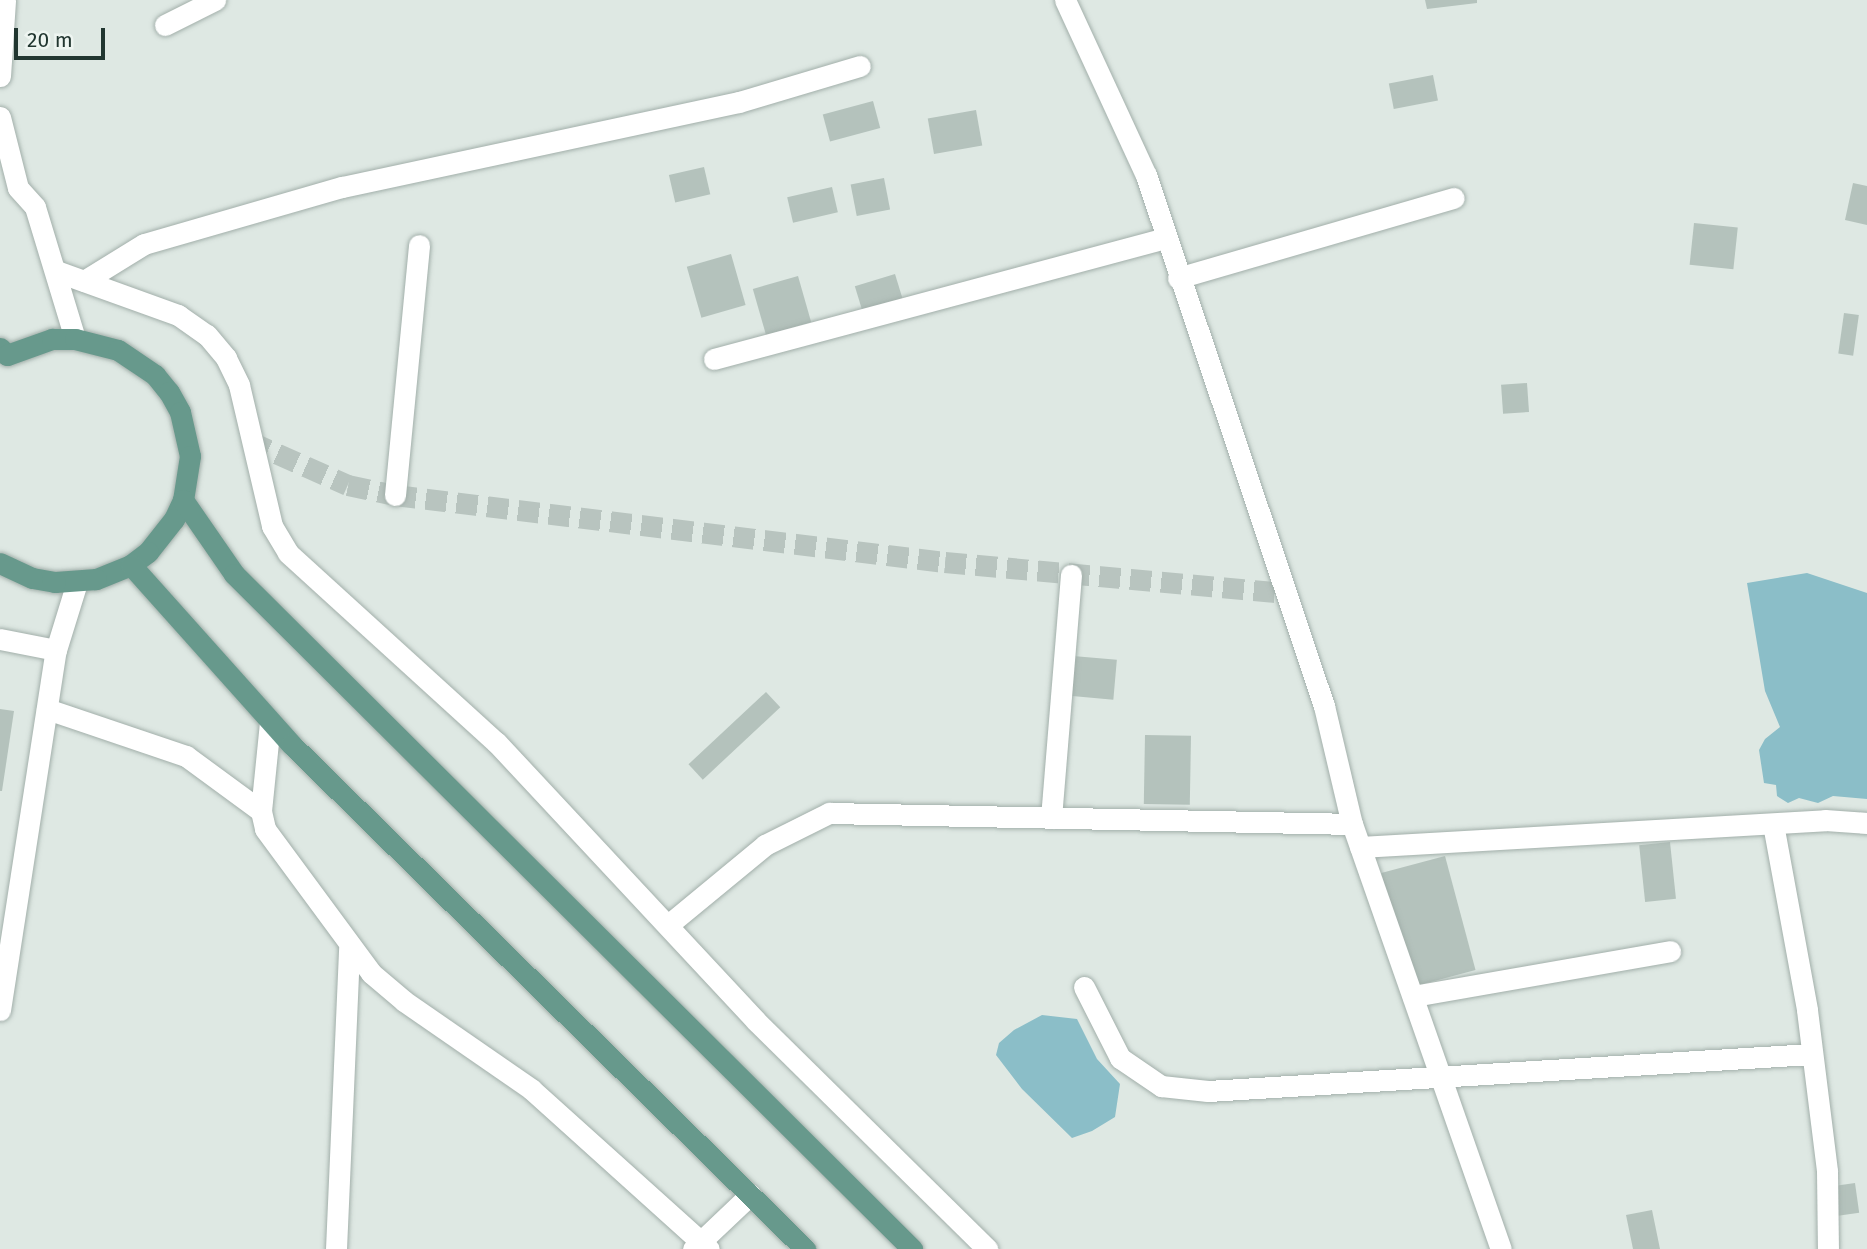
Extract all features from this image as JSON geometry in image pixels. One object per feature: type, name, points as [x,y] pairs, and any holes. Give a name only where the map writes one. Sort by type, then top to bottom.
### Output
[{"type":"main road","points":[[0,563],[32,578],[77,583],[131,565],[163,537],[183,500],[190,456],[180,412],[169,393],[155,375],[118,349],[75,339],[51,340],[4,351]]},
{"type":"main road","points":[[183,500],[234,574],[912,1249]]},
{"type":"main road","points":[[131,565],[270,722],[805,1249]]},
{"type":"street","points":[[0,76],[5,0]]},
{"type":"street","points":[[165,25],[215,0]]},
{"type":"street","points":[[1065,0],[1146,175],[1178,278],[1324,706],[1352,824],[1501,1249]]},
{"type":"street","points":[[84,281],[108,262],[144,244],[342,187],[739,102],[860,66]]},
{"type":"street","points":[[0,117],[9,186],[36,207],[75,339]]},
{"type":"street","points":[[1178,278],[1454,198]]},
{"type":"street","points":[[714,359],[1166,238]]},
{"type":"street","points":[[395,495],[419,245]]},
{"type":"street","points":[[56,271],[178,315],[207,335],[226,358],[239,386],[272,526],[288,553],[496,742],[757,1021],[987,1249]]},
{"type":"street","points":[[1051,818],[1071,575]]},
{"type":"street","points":[[0,1010],[56,650],[77,583]]},
{"type":"street","points":[[0,639],[56,650]]},
{"type":"street","points":[[47,709],[186,756],[261,811]]},
{"type":"street","points":[[270,722],[261,811],[265,829],[349,948],[404,1001],[531,1088],[700,1246],[750,1195]]},
{"type":"street","points":[[668,925],[765,845],[829,813],[1352,824]]},
{"type":"street","points":[[1360,847],[1773,824],[1867,823]]},
{"type":"street","points":[[1773,824],[1811,1054],[1827,1171],[1828,1249]]},
{"type":"street","points":[[336,1249],[349,948]]},
{"type":"street","points":[[1413,996],[1670,951]]},
{"type":"street","points":[[1084,987],[1119,1058],[1161,1086],[1208,1091],[1811,1054]]},
{"type":"water","points":[[1807,573],[1867,593],[1867,799],[1833,796],[1818,803],[1799,798],[1788,803],[1777,796],[1776,785],[1764,783],[1759,750],[1765,739],[1780,727],[1765,691],[1747,583]]},
{"type":"water","points":[[1042,1015],[1077,1019],[1097,1059],[1120,1084],[1115,1117],[1092,1131],[1072,1138],[1022,1089],[996,1055],[999,1043],[1014,1030]]},
{"type":"building","points":[[1425,0],[1477,0],[1477,3],[1427,9]]},
{"type":"building","points":[[1433,75],[1438,101],[1394,109],[1389,84]]},
{"type":"building","points":[[873,101],[880,128],[830,142],[823,114]]},
{"type":"building","points":[[976,110],[982,145],[934,154],[928,119]]},
{"type":"building","points":[[704,167],[710,194],[675,202],[669,175]]},
{"type":"building","points":[[884,178],[890,209],[857,216],[851,184]]},
{"type":"building","points":[[1853,183],[1867,186],[1867,225],[1845,220]]},
{"type":"building","points":[[832,187],[838,212],[793,223],[787,197]]},
{"type":"building","points":[[1694,223],[1738,228],[1733,269],[1690,265]]},
{"type":"building","points":[[731,254],[746,305],[701,318],[687,267]]},
{"type":"building","points":[[895,274],[903,301],[863,313],[855,286]]},
{"type":"building","points":[[798,276],[811,322],[766,335],[753,289]]},
{"type":"building","points":[[1844,313],[1859,315],[1853,356],[1838,354]]},
{"type":"building","points":[[1527,383],[1529,412],[1503,414],[1501,385]]},
{"type":"building","points":[[1073,656],[1117,660],[1113,700],[1070,696]]},
{"type":"building","points":[[766,692],[780,707],[703,780],[688,764]]},
{"type":"building","points":[[0,709],[14,711],[2,791],[0,791]]},
{"type":"building","points":[[1145,735],[1191,736],[1190,805],[1144,804]]},
{"type":"building","points":[[1670,842],[1676,899],[1645,902],[1639,845]]},
{"type":"building","points":[[1445,856],[1476,970],[1412,987],[1381,873]]},
{"type":"building","points":[[1855,1183],[1859,1213],[1836,1216],[1832,1186]]},
{"type":"building","points":[[1652,1210],[1660,1249],[1633,1249],[1626,1215]]},
{"type":"tunnel","points":[[249,441],[348,485],[395,495],[945,562],[1283,593]]}]
